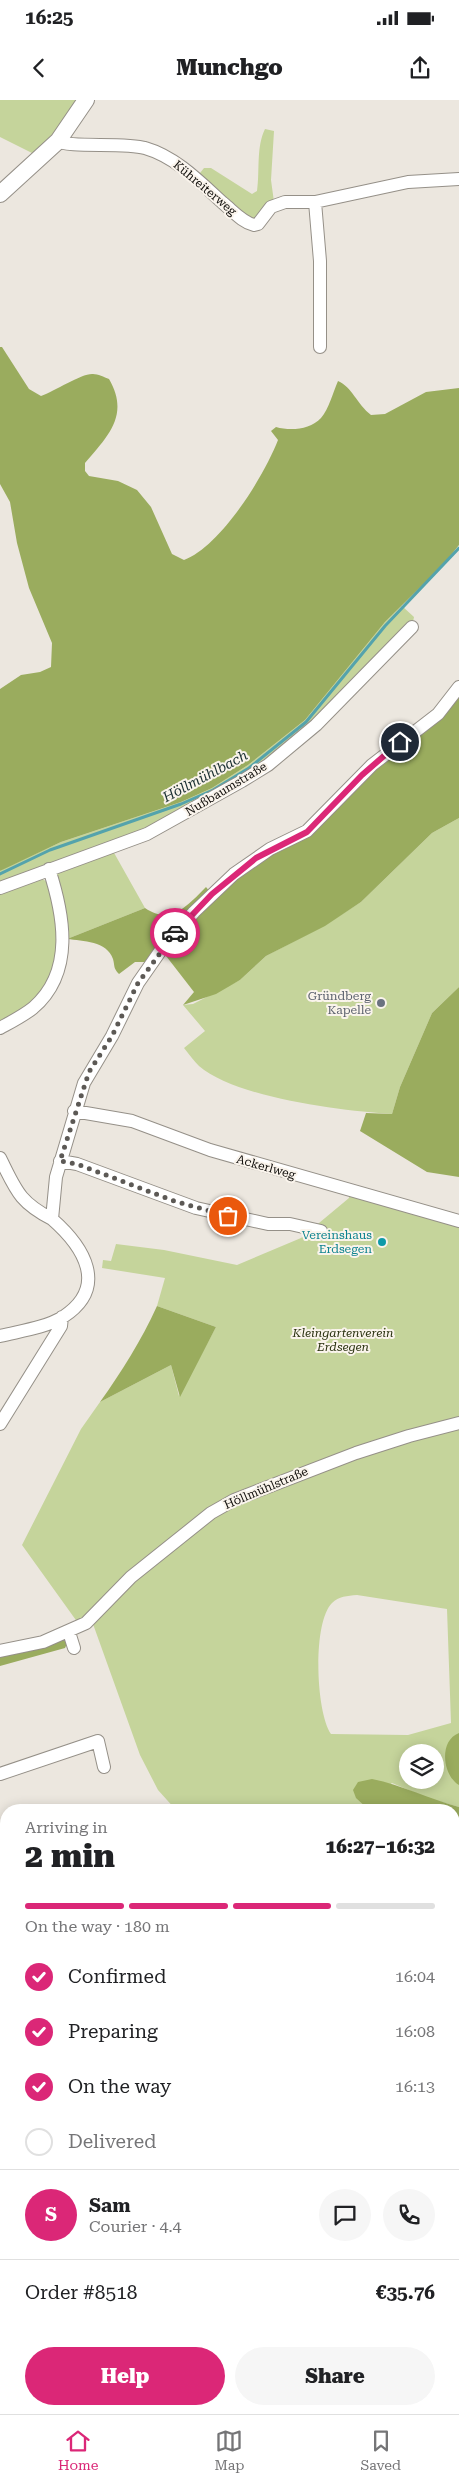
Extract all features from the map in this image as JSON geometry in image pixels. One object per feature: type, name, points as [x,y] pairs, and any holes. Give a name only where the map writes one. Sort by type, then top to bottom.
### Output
[{"type":"street","points":[[0,194],[58,141],[86,100]]},
{"type":"street","name":"Kühreiterweg","points":[[58,141],[70,145],[131,144],[155,151],[190,174],[242,219],[254,225],[258,224],[277,204],[295,201],[315,202],[408,182],[459,179]]},
{"type":"street","points":[[315,202],[320,261],[320,347]]},
{"type":"street","name":"Nußbaumstraße","points":[[0,888],[147,834],[205,803],[261,769],[316,725],[412,627]]},
{"type":"street","points":[[52,1219],[54,1183],[74,1111],[89,1072],[112,1036],[138,983],[160,950],[194,912],[256,858],[307,832],[372,765],[438,714],[459,687]]},
{"type":"street","points":[[0,1028],[36,1005],[51,985],[61,961],[63,945],[60,907],[49,869]]},
{"type":"street","name":"Ackerlweg","points":[[74,1111],[132,1121],[251,1162],[459,1222]]},
{"type":"street","points":[[0,1158],[24,1202],[33,1210],[52,1219],[81,1253],[88,1269],[88,1284],[83,1296],[62,1317],[0,1336]]},
{"type":"street","points":[[60,1161],[77,1164],[196,1208],[268,1224],[290,1224],[320,1231]]},
{"type":"street","points":[[0,1424],[61,1326],[62,1317]]},
{"type":"street","name":"Höllmühlstraße","points":[[0,1651],[36,1644],[69,1632],[90,1620],[131,1577],[204,1519],[228,1503],[356,1453],[409,1436],[459,1423]]},
{"type":"street","points":[[69,1632],[74,1648]]},
{"type":"street","points":[[0,1774],[98,1741],[104,1768]]},
{"type":"green space","points":[[0,100],[83,100],[36,155],[0,137]]},
{"type":"green space","points":[[265,129],[274,131],[271,180],[274,202],[252,221],[200,178],[200,173],[204,168],[211,168],[252,194],[257,191],[260,143]]},
{"type":"green space","points":[[0,347],[2,347],[29,389],[41,396],[88,374],[97,374],[109,379],[115,392],[117,414],[108,434],[85,463],[85,471],[89,476],[118,481],[137,490],[151,507],[172,554],[184,560],[198,552],[212,540],[240,508],[263,472],[278,440],[271,431],[276,427],[287,429],[306,427],[316,422],[326,410],[338,381],[347,387],[371,415],[385,414],[426,392],[459,388],[459,545],[444,564],[385,622],[305,720],[248,765],[212,788],[181,802],[61,842],[0,871],[0,689],[21,675],[40,672],[51,667],[52,643],[29,588],[17,543],[10,502],[0,484]]},
{"type":"green space","points":[[402,606],[414,617],[413,622],[330,706],[274,755],[166,820],[0,885],[0,871],[5,868],[61,842],[181,802],[212,788],[248,765],[305,720],[385,622]]},
{"type":"green space","points":[[459,693],[459,818],[432,833],[361,902],[325,926],[266,956],[240,980],[216,994],[183,1005],[194,992],[163,952],[236,878],[326,815]]},
{"type":"green space","points":[[459,818],[459,987],[432,1013],[400,1087],[392,1114],[319,1106],[263,1094],[238,1087],[216,1077],[197,1064],[184,1048],[205,1031],[183,1005],[193,1004],[240,980],[266,956],[325,925],[361,902],[432,833]]},
{"type":"green space","points":[[113,851],[145,908],[67,939],[57,873]]},
{"type":"green space","points":[[39,877],[49,883],[58,920],[57,965],[33,1003],[0,1025],[0,892]]},
{"type":"green space","points":[[206,887],[210,892],[146,962],[135,962],[119,974],[110,953],[106,949],[87,941],[67,939],[145,908],[154,913],[171,914],[186,906]]},
{"type":"green space","points":[[459,987],[459,1177],[427,1172],[360,1131],[366,1113],[392,1114],[400,1087],[432,1013]]},
{"type":"green space","name":"Kleingartenverein Erdsegen","points":[[349,1193],[459,1225],[459,1420],[234,1497],[78,1623],[22,1545],[81,1429],[100,1402],[171,1365],[179,1396],[216,1327],[157,1306],[165,1278],[102,1268],[103,1260],[111,1261],[116,1244],[164,1250],[237,1265],[301,1238],[349,1198]]},
{"type":"green space","points":[[157,1306],[216,1327],[180,1397],[171,1365],[100,1402],[131,1356]]},
{"type":"green space","points":[[459,1425],[459,1804],[448,1804],[427,1798],[406,1789],[444,1789],[444,1744],[399,1744],[399,1786],[392,1783],[370,1804],[171,1804],[158,1790],[140,1755],[93,1624],[129,1582],[215,1513],[279,1484]],"holes":[[[357,1595],[447,1609],[451,1723],[408,1735],[331,1734],[322,1707],[318,1668],[321,1629],[332,1603],[340,1598]]]},
{"type":"green space","points":[[64,1640],[67,1644],[65,1648],[0,1666],[0,1655],[40,1648]]},
{"type":"green space","points":[[459,1733],[459,1785],[449,1774],[445,1759],[448,1743],[452,1737]]},
{"type":"green space","points":[[372,1779],[450,1804],[362,1804],[356,1798],[353,1790],[358,1782]]},
{"type":"waterway","name":"Höllmühlbach","points":[[0,874],[50,850],[181,804],[213,790],[249,768],[306,722],[385,626],[459,548]]},
{"type":"way so far","points":[[175,933],[148,966],[128,1000],[112,1036],[89,1072],[74,1111],[60,1161],[77,1164],[174,1201],[228,1216]]},
{"type":"place","name":"Gründberg Kapelle","points":[[381,1003]]},
{"type":"place","name":"Vereinshaus Erdsegen","points":[[382,1242]]},
{"type":"route","points":[[175,933],[234,874],[270,849],[307,832],[341,795],[372,765],[400,742]]}]
